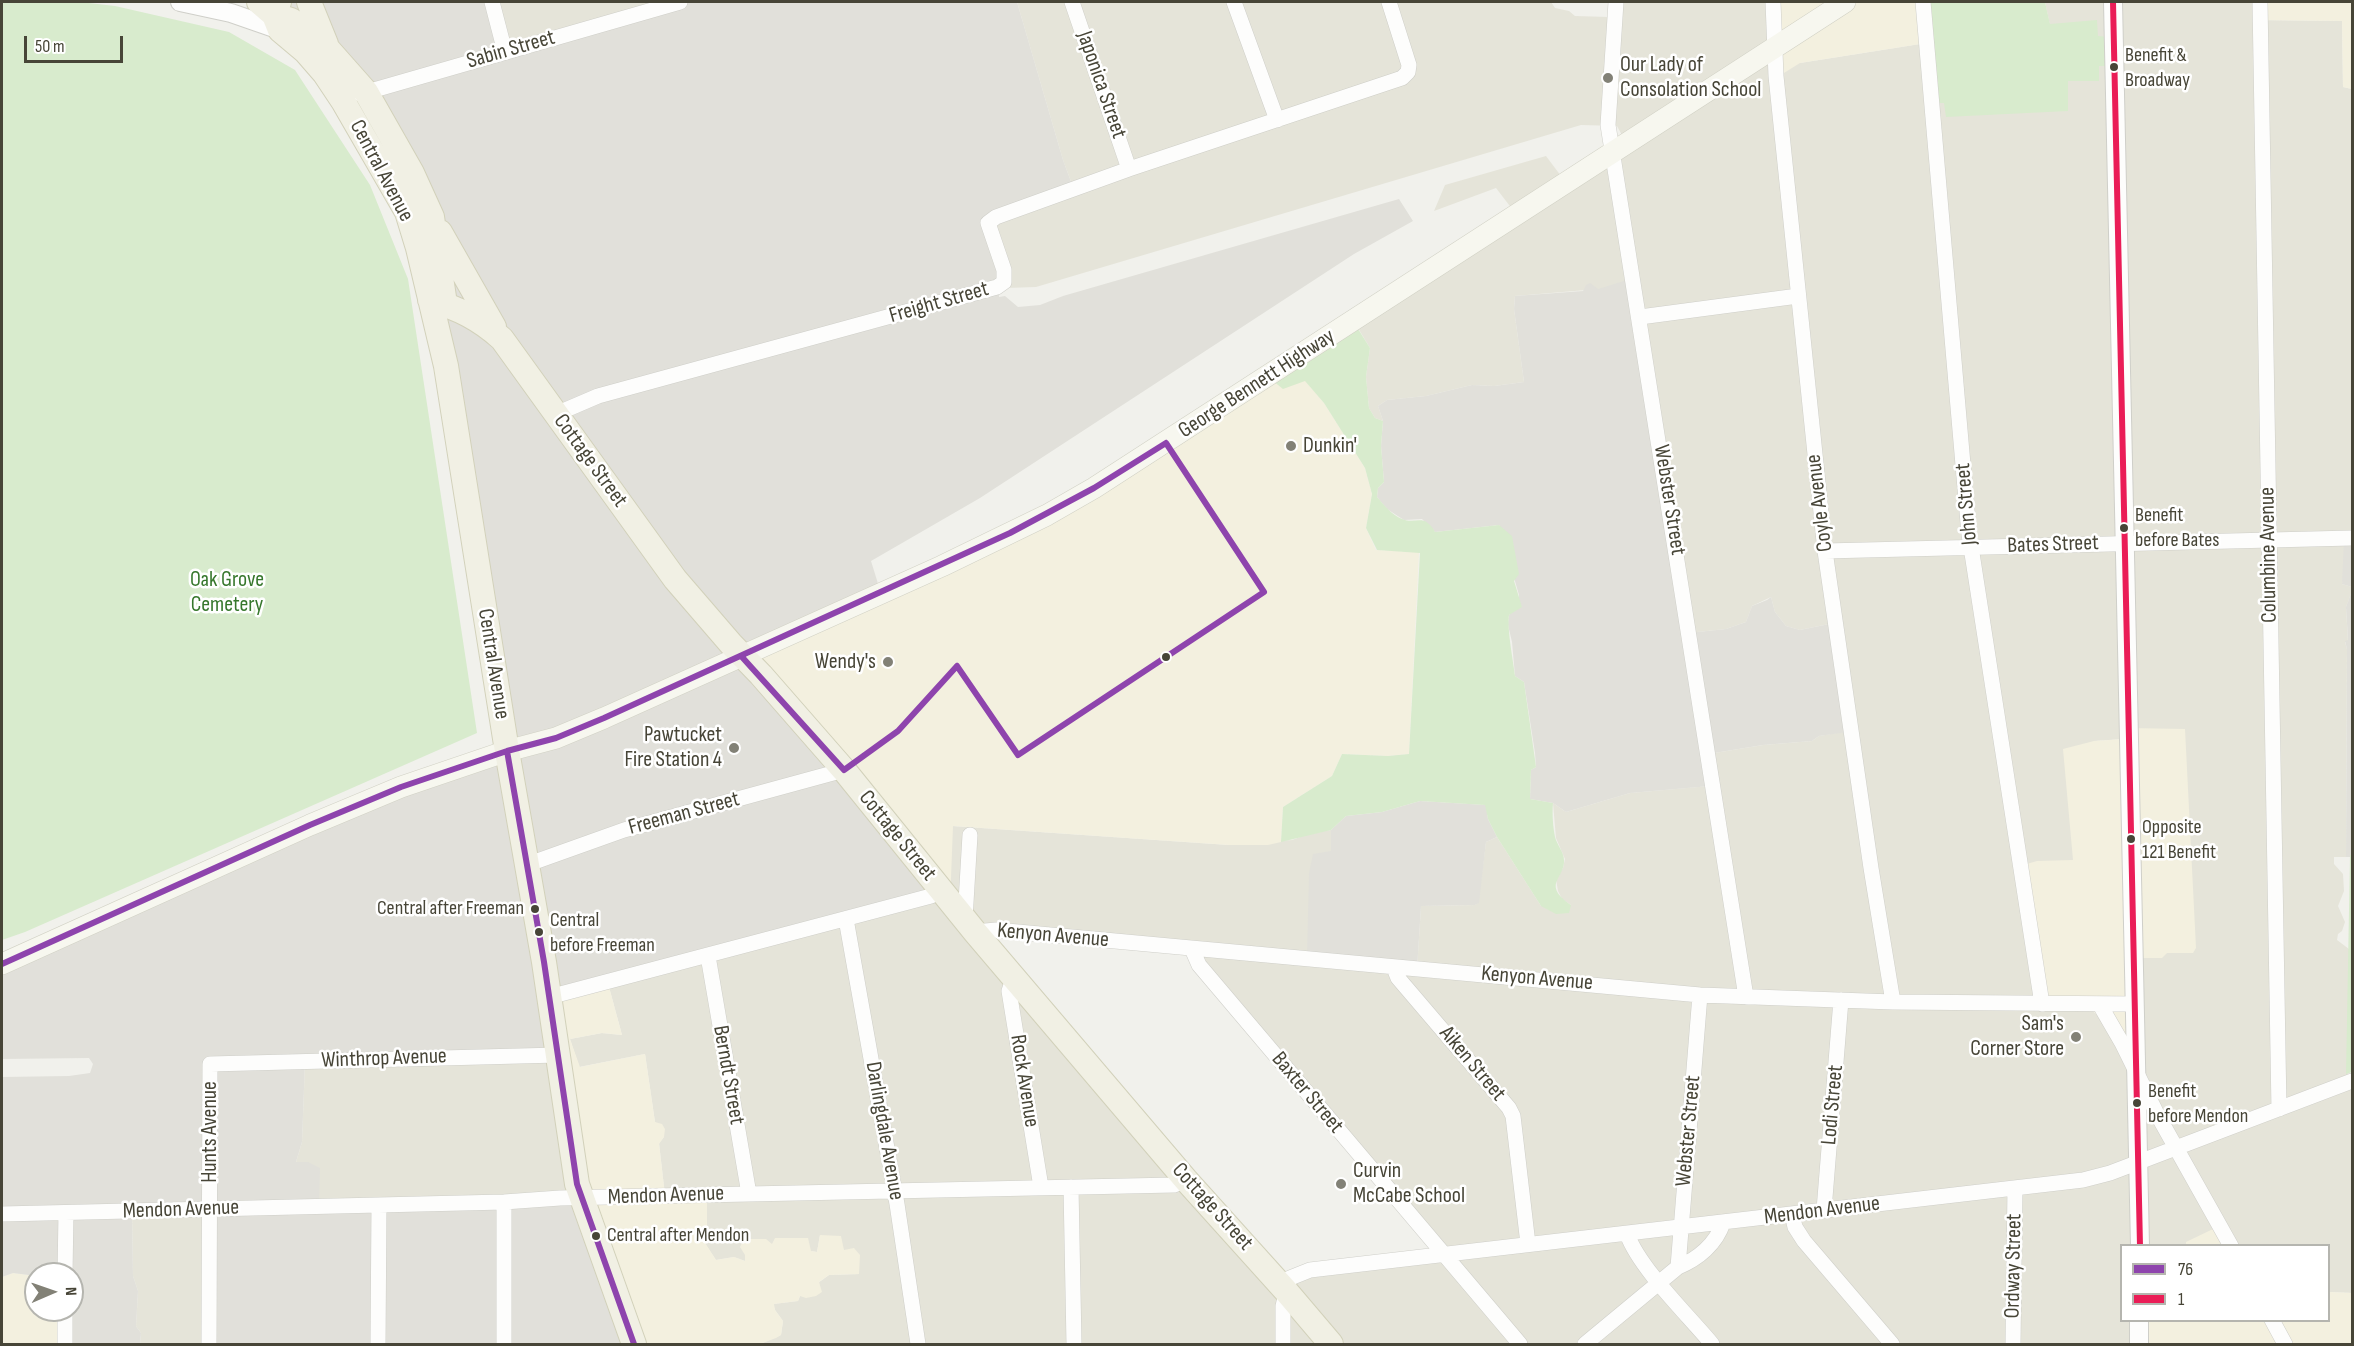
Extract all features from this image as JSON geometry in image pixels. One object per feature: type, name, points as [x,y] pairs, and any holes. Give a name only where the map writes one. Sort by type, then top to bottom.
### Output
[{"type":"main road","points":[[309,2],[328,49]]},
{"type":"main road","name":"George Bennett Highway","points":[[2,963],[391,791],[556,738],[742,657],[1010,533],[1094,488],[1845,2]]},
{"type":"main road","points":[[273,12],[291,20],[328,49]]},
{"type":"main road","name":"Central Avenue","points":[[273,12],[325,74],[343,100],[407,212],[437,302]]},
{"type":"main road","name":"Central Avenue","points":[[328,49],[366,92],[412,173],[432,217],[437,302],[446,366],[507,752],[549,997],[572,1159],[581,1198],[634,1344]]},
{"type":"main road","points":[[432,217],[502,339]]},
{"type":"main road","name":"Cottage Street","points":[[437,302],[475,317],[502,339],[675,579],[844,770],[970,926],[1186,1180],[1331,1344]]},
{"type":"street","points":[[180,2],[231,13],[273,12]]},
{"type":"street","points":[[492,2],[505,52]]},
{"type":"street","name":"Sabin Street","points":[[343,100],[505,52],[641,7],[680,2]]},
{"type":"street","name":"Japonica Street","points":[[1072,2],[1129,169]]},
{"type":"street","points":[[1234,2],[1277,120]]},
{"type":"street","name":"Freight Street","points":[[556,414],[598,396],[998,287],[1004,282],[1004,270],[988,223],[996,217],[1129,169],[1402,78],[1408,72],[1409,65],[1389,2]]},
{"type":"street","name":"Webster Street","points":[[1616,2],[1608,125],[1746,997]]},
{"type":"street","name":"Coyle Avenue","points":[[1773,2],[1798,296],[1825,551],[1893,1002]]},
{"type":"street","name":"John Street","points":[[1923,2],[1971,548],[2042,1004]]},
{"type":"street","points":[[2113,2],[2140,1244]]},
{"type":"street","name":"Columbine Avenue","points":[[2260,2],[2279,1108]]},
{"type":"street","points":[[1640,317],[1798,296]]},
{"type":"street","name":"Bates Street","points":[[1825,551],[2352,538]]},
{"type":"street","name":"Freeman Street","points":[[526,865],[624,830],[844,770]]},
{"type":"street","points":[[970,835],[970,926]]},
{"type":"street","points":[[549,997],[931,896],[940,890]]},
{"type":"street","name":"Darlingdale Avenue","points":[[846,919],[894,1190],[918,1344]]},
{"type":"street","name":"Kenyon Avenue","points":[[970,926],[1192,949],[1700,995],[1893,1002],[2135,1004]]},
{"type":"street","name":"Baxter Street","points":[[1192,949],[1199,965],[1520,1344]]},
{"type":"street","name":"Berndt Street","points":[[708,956],[749,1194]]},
{"type":"street","name":"Aiken Street","points":[[1394,968],[1398,978],[1509,1108],[1513,1116],[1528,1244]]},
{"type":"street","name":"Rock Avenue","points":[[1014,976],[1010,991],[1041,1187]]},
{"type":"street","name":"Webster Street","points":[[1678,1267],[1700,995]]},
{"type":"street","name":"Lodi Street","points":[[1824,1210],[1841,999]]},
{"type":"street","points":[[2100,1005],[2230,1244]]},
{"type":"street","name":"Winthrop Avenue","points":[[210,1064],[558,1055]]},
{"type":"street","name":"Hunts Avenue","points":[[209,1344],[210,1064]]},
{"type":"street","name":"Mendon Avenue","points":[[1286,1291],[1290,1278],[1310,1270],[1723,1224],[2097,1177],[2352,1081]]},
{"type":"street","name":"Mendon Avenue","points":[[2,1214],[894,1190],[1174,1185],[1186,1180]]},
{"type":"street","points":[[1071,1187],[1074,1344]]},
{"type":"street","name":"Ordway Street","points":[[2013,1344],[2015,1188]]},
{"type":"street","points":[[504,1202],[504,1344]]},
{"type":"street","points":[[378,1344],[379,1205]]},
{"type":"street","points":[[65,1262],[66,1213]]},
{"type":"street","points":[[1792,1214],[1795,1227],[1804,1241],[1892,1344]]},
{"type":"street","points":[[1585,1344],[1678,1267],[1688,1263],[1704,1251],[1719,1236],[1723,1224]]},
{"type":"street","points":[[1628,1234],[1632,1246],[1659,1282],[1712,1344]]},
{"type":"street","points":[[1283,1344],[1283,1306],[1286,1291]]},
{"type":"street","points":[[65,1322],[65,1344]]},
{"type":"street","points":[[2139,1322],[2139,1344]]},
{"type":"street","points":[[2273,1322],[2285,1344]]},
{"type":"shaded area","points":[[276,2],[488,2],[501,53],[674,2],[1017,2],[1073,187],[988,221],[1005,282],[999,290],[999,297],[1005,296],[1018,307],[1040,305],[1063,296],[1399,199],[1413,221],[1354,254],[980,498],[871,561],[880,590],[738,654],[936,894],[548,1001],[552,1049],[305,1062],[302,1142],[296,1162],[308,1162],[320,1168],[319,1206],[577,1199],[629,1344],[206,1344],[207,1211],[132,1213],[133,1276],[138,1291],[136,1326],[141,1333],[140,1344],[61,1344],[68,1322],[84,1322],[84,1262],[24,1262],[24,1274],[13,1273],[2,1277],[2,1077],[69,1076],[90,1073],[93,1064],[89,1058],[2,1059],[2,964],[499,752],[446,390],[406,216],[293,48],[264,33]]},
{"type":"shaded area","points":[[488,2],[674,2],[505,55]]},
{"type":"shaded area","points":[[1017,2],[1551,2],[1555,8],[1569,11],[1575,16],[1609,17],[1613,2],[1770,2],[1800,63],[1920,44],[2064,37],[2050,25],[2045,2],[2256,2],[2257,20],[2342,21],[2343,87],[2352,89],[2352,539],[2342,584],[2352,587],[2352,591],[2346,607],[2348,641],[2345,642],[2347,649],[2346,857],[2334,857],[2334,864],[2343,874],[2344,891],[2338,906],[2345,922],[2337,940],[2349,949],[2352,993],[2348,1079],[2352,1080],[2352,1293],[2330,1292],[2330,1244],[2186,1242],[2186,1244],[2120,1244],[2120,1322],[2134,1322],[2134,1344],[760,1344],[781,1335],[783,1321],[773,1304],[798,1301],[800,1296],[829,1275],[859,1274],[844,1250],[820,1235],[817,1252],[772,1245],[745,1255],[745,1261],[734,1257],[716,1260],[701,1238],[665,1196],[659,1143],[664,1137],[655,1122],[645,1054],[579,1067],[570,1039],[602,1033],[622,1035],[609,987],[952,826],[1229,845],[1292,840],[1311,833],[1331,830],[1331,851],[1417,969],[1421,906],[1475,905],[1478,903],[1486,842],[1497,837],[1541,906],[1571,905],[1562,899],[1558,891],[1556,879],[1563,868],[1565,859],[1556,838],[1553,803],[1566,812],[1630,793],[1709,786],[1708,754],[1763,745],[1812,741],[1819,736],[1848,731],[1829,624],[1800,630],[1786,626],[1775,612],[1771,597],[1752,606],[1746,622],[1726,629],[1688,633],[1598,289],[1515,296],[1514,309],[1524,382],[1494,386],[1472,385],[1426,396],[1387,400],[1378,406],[1383,421],[1375,418],[1369,408],[1366,377],[1370,348],[1355,323],[1516,214],[1496,188],[1434,211],[1445,185],[1546,156],[1564,180],[1623,137],[1617,126],[1581,125],[1036,287],[1006,288],[988,221],[1073,187]],"holes":[[[2124,739],[2193,953],[2167,953],[2132,958],[2106,1024],[2090,1008],[2037,861],[2073,861],[2094,741]],[[984,931],[1188,952],[1440,1256],[1264,1275]]]},
{"type":"shaded area","points":[[1770,2],[1916,2],[1920,44],[1800,63],[1776,78]]},
{"type":"shaded area","points":[[2256,2],[2352,2],[2352,89],[2343,87],[2342,21],[2257,20]]},
{"type":"shaded area","points":[[1630,279],[1688,633],[1726,629],[1746,622],[1752,606],[1771,597],[1775,612],[1786,626],[1800,630],[1829,624],[1848,732],[1819,736],[1812,741],[1763,745],[1708,754],[1710,786],[1630,793],[1566,812],[1553,803],[1530,799],[1531,770],[1536,767],[1535,753],[1524,682],[1515,676],[1508,625],[1509,615],[1519,603],[1519,595],[1499,525],[1435,532],[1422,519],[1404,520],[1387,509],[1377,497],[1378,488],[1384,482],[1381,446],[1383,421],[1378,406],[1387,400],[1426,396],[1472,385],[1494,386],[1524,382],[1514,309],[1515,296],[1583,291],[1590,283],[1598,289]]},
{"type":"shaded area","points":[[1267,376],[1305,380],[1324,403],[1365,468],[1372,494],[1366,528],[1376,550],[1419,552],[1409,754],[1388,756],[1342,754],[1332,776],[1283,807],[1281,842],[1268,845],[1229,845],[953,826],[950,904],[738,654],[951,563]]},
{"type":"shaded area","points":[[2344,539],[2352,539],[2352,587],[2342,584]]},
{"type":"shaded area","points":[[2352,591],[2352,857],[2346,857],[2347,649],[2345,641],[2348,640],[2346,607]]},
{"type":"shaded area","points":[[2127,728],[2185,729],[2196,948],[2193,953],[2167,953],[2162,958],[2132,958],[2132,1068],[2106,1024],[2090,1008],[2040,1003],[2016,867],[2037,861],[2073,860],[2063,749],[2094,741],[2124,739]]},
{"type":"shaded area","points":[[1420,801],[1486,805],[1488,819],[1497,837],[1486,842],[1479,903],[1421,906],[1417,969],[1307,956],[1309,873],[1313,854],[1331,851],[1331,830],[1346,816],[1382,812]]},
{"type":"shaded area","points":[[609,987],[622,1035],[602,1033],[570,1039],[580,1067],[645,1054],[655,1122],[662,1124],[665,1129],[664,1137],[659,1144],[665,1195],[707,1196],[707,1229],[702,1238],[716,1260],[734,1257],[745,1261],[745,1255],[740,1247],[744,1239],[766,1239],[772,1244],[775,1238],[808,1238],[811,1251],[817,1252],[820,1235],[841,1236],[844,1250],[854,1248],[860,1255],[859,1274],[829,1275],[819,1282],[822,1292],[816,1296],[806,1298],[800,1296],[798,1301],[774,1304],[775,1310],[783,1321],[781,1335],[776,1338],[760,1344],[629,1344],[581,1211],[548,1001]]},
{"type":"shaded area","points":[[552,1058],[577,1199],[321,1207],[296,1162],[302,1142],[305,1062]]},
{"type":"shaded area","points":[[207,1211],[206,1344],[140,1344],[141,1333],[136,1326],[138,1291],[133,1276],[132,1213]]},
{"type":"shaded area","points":[[2213,1229],[2224,1244],[2186,1244]]},
{"type":"shaded area","points":[[13,1273],[24,1274],[24,1322],[61,1322],[61,1344],[2,1344],[2,1277]]},
{"type":"shaded area","points":[[2330,1292],[2352,1293],[2352,1344],[2134,1344],[2134,1322],[2330,1322]]},
{"type":"green space","name":"Oak Grove Cemetery","points":[[2,2],[80,2],[115,6],[229,32],[295,70],[370,185],[408,279],[477,733],[25,932],[2,940]]},
{"type":"green space","points":[[1916,2],[2045,2],[2050,24],[2097,20],[2098,36],[2109,37],[2108,66],[2099,66],[2099,81],[2068,81],[2068,111],[1946,117],[1944,103],[1927,103]]},
{"type":"green space","points":[[1355,324],[1370,348],[1366,377],[1369,408],[1375,418],[1383,421],[1381,446],[1384,482],[1378,488],[1377,497],[1398,517],[1427,522],[1435,532],[1499,525],[1512,536],[1519,574],[1514,581],[1522,607],[1509,615],[1509,628],[1515,676],[1524,682],[1536,767],[1531,770],[1530,799],[1553,803],[1555,837],[1564,860],[1556,887],[1562,898],[1571,905],[1569,913],[1556,914],[1541,906],[1497,837],[1488,819],[1485,805],[1420,801],[1382,812],[1346,816],[1331,830],[1281,842],[1283,807],[1332,776],[1342,754],[1388,756],[1409,754],[1420,553],[1377,550],[1366,528],[1372,494],[1365,468],[1324,403],[1305,381],[1283,389],[1267,376]]},
{"type":"green space","points":[[2350,855],[2352,855],[2352,1072],[2346,1074]]},
{"type":"transit line","name":"1","points":[[2113,2],[2140,1244]]},
{"type":"transit line","name":"76","points":[[1166,443],[1264,592]]},
{"type":"transit line","name":"76","points":[[2,964],[310,825],[401,787],[507,751],[556,738],[604,718],[1010,533],[1094,488],[1166,443]]},
{"type":"transit line","name":"76","points":[[1018,755],[1264,592]]},
{"type":"transit line","name":"76","points":[[742,657],[844,770]]},
{"type":"transit line","name":"76","points":[[957,666],[1018,755]]},
{"type":"transit line","name":"76","points":[[844,770],[898,731],[957,666]]},
{"type":"transit line","name":"76","points":[[507,751],[544,962],[577,1184],[634,1344]]},
{"type":"place","name":"Benefit & Broadway","points":[[2114,67]]},
{"type":"place","name":"Our Lady of Consolation School","points":[[1608,78]]},
{"type":"place","name":"Dunkin'","points":[[1291,446]]},
{"type":"place","name":"Benefit before Bates","points":[[2124,528]]},
{"type":"place","name":"Wendy's","points":[[888,662]]},
{"type":"place","name":"Pawtucket Fire Station 4","points":[[734,748]]},
{"type":"place","name":"Opposite 121 Benefit","points":[[2131,839]]},
{"type":"place","name":"Central after Freeman","points":[[535,909]]},
{"type":"place","name":"Central before Freeman","points":[[539,932]]},
{"type":"place","name":"Sam's Corner Store","points":[[2076,1037]]},
{"type":"place","name":"Benefit before Mendon","points":[[2137,1103]]},
{"type":"place","name":"Curvin McCabe School","points":[[1341,1184]]},
{"type":"place","name":"Central after Mendon","points":[[596,1236]]}]
